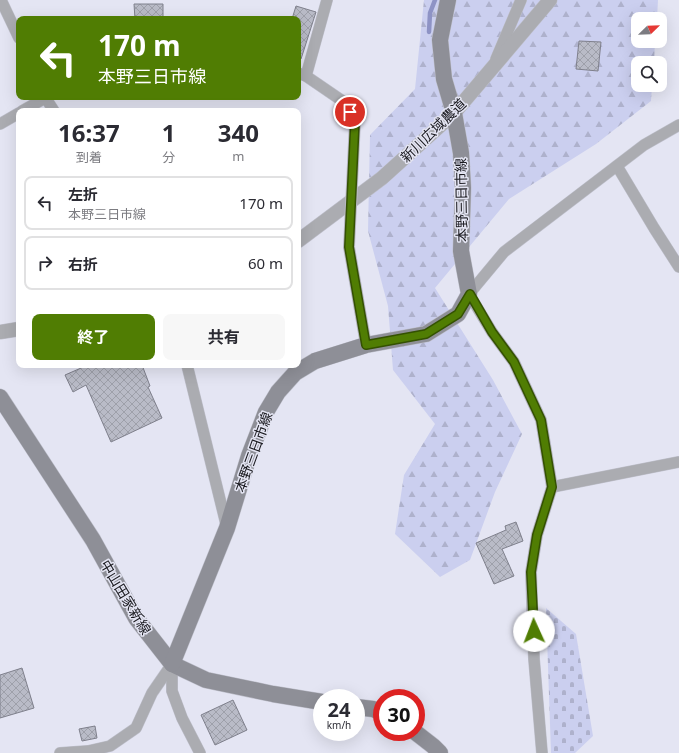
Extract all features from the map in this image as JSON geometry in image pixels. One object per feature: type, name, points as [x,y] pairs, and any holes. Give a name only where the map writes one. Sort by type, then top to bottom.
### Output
[{"type":"main road","name":"本野三日市線","points":[[172,664],[227,528],[249,456],[266,412],[278,392],[295,373],[315,361],[366,345],[426,334],[458,314],[470,294],[461,251],[463,188],[461,153],[454,113],[444,79],[440,40],[448,0]]},
{"type":"main road","name":"中山田家新線","points":[[0,397],[92,540],[136,618],[172,664],[206,680],[313,701]]},
{"type":"main road","points":[[425,740],[440,753]]},
{"type":"street","points":[[1,0],[16,32]]},
{"type":"street","points":[[327,0],[302,75],[344,102],[355,121],[349,247],[366,345]]},
{"type":"street","points":[[492,69],[521,0]]},
{"type":"street","name":"新川広域農道","points":[[301,239],[382,178],[454,113],[550,0]]},
{"type":"street","points":[[27,108],[41,100]]},
{"type":"street","points":[[0,124],[16,115]]},
{"type":"street","points":[[542,753],[534,659],[531,572],[537,535],[552,487],[541,420],[514,362],[492,332],[470,294],[504,252],[644,145],[679,125]]},
{"type":"street","points":[[617,166],[679,267]]},
{"type":"street","points":[[0,332],[16,329]]},
{"type":"street","points":[[188,368],[227,528]]},
{"type":"street","points":[[552,487],[679,462]]},
{"type":"street","points":[[60,753],[88,751],[110,746],[136,728],[152,693],[172,664]]},
{"type":"street","points":[[172,664],[172,691],[182,718],[200,753]]},
{"type":"green space","points":[[424,0],[658,0],[657,12],[631,12],[631,48],[655,48],[654,56],[631,56],[631,92],[652,92],[651,101],[596,144],[509,199],[435,288],[493,380],[522,434],[495,492],[470,560],[440,577],[395,534],[404,475],[435,424],[393,370],[388,306],[368,231],[370,135],[415,89]]},
{"type":"green space","points":[[546,608],[576,634],[593,736],[575,753],[551,753]]},
{"type":"building","points":[[134,4],[163,4],[163,16],[135,16]]},
{"type":"building","points":[[296,6],[316,12],[301,59],[301,16],[293,16]]},
{"type":"building","points":[[579,41],[601,42],[598,71],[576,69]]},
{"type":"building","points":[[81,368],[143,368],[150,386],[148,387],[162,418],[111,442],[86,385],[73,392],[65,375]]},
{"type":"building","points":[[516,522],[523,541],[502,549],[514,576],[494,584],[476,543],[506,530],[505,526]]},
{"type":"building","points":[[22,668],[34,708],[0,718],[0,675]]},
{"type":"building","points":[[233,700],[247,730],[215,745],[201,715]]},
{"type":"building","points":[[95,726],[97,738],[82,741],[79,729]]},
{"type":"waterway","points":[[429,32],[430,13],[435,0]]},
{"type":"route","points":[[350,112],[355,121],[349,247],[366,345],[426,334],[458,314],[470,294],[492,332],[514,362],[541,420],[552,487],[537,535],[531,572],[534,631]]}]
